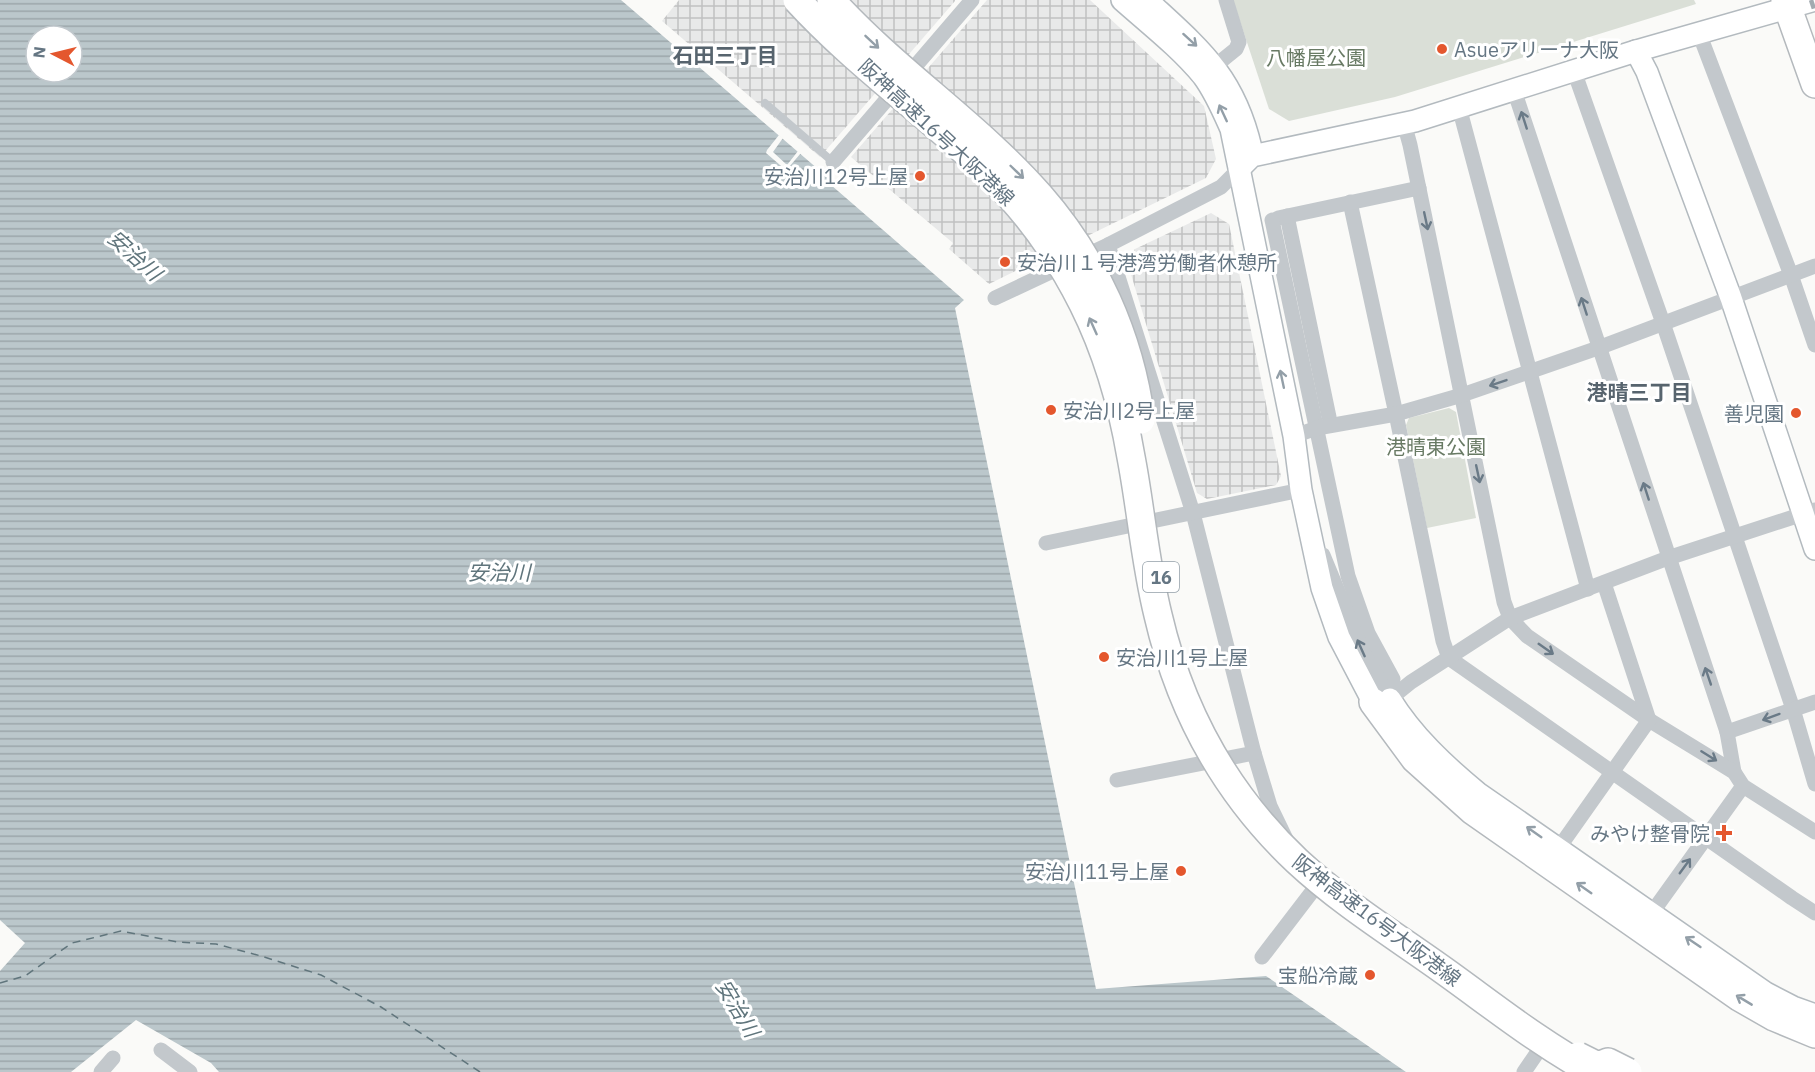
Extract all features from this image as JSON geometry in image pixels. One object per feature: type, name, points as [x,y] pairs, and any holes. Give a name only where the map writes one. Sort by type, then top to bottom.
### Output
[{"type":"highway","name":"阪神高速16号大阪港線","points":[[797,0],[857,58],[974,160],[1009,194],[1035,225],[1068,275],[1100,340],[1114,381],[1131,458],[1157,615],[1173,672],[1197,726],[1234,790],[1262,825],[1298,862],[1338,896],[1544,1044],[1594,1072]]},
{"type":"highway","name":"阪神高速16号大阪港線","points":[[831,0],[878,48],[979,136],[1032,187],[1061,221],[1100,283],[1125,345],[1133,378],[1158,561],[1181,668],[1201,716],[1241,785],[1268,821],[1303,855],[1378,912],[1550,1034],[1610,1072]]},
{"type":"highway","points":[[1786,4],[1815,84]]},
{"type":"highway","points":[[1381,700],[1415,759],[1473,811],[1739,998],[1774,1017],[1815,1034]]},
{"type":"highway","points":[[1444,971],[1489,997],[1575,1055],[1598,1066],[1608,1062],[1628,1072]]},
{"type":"highway","points":[[1550,1034],[1594,1072]]},
{"type":"street","points":[[833,162],[972,0]]},
{"type":"street","points":[[1122,0],[1184,56],[1203,77],[1213,92],[1246,162]]},
{"type":"street","points":[[1147,0],[1215,66],[1241,112],[1250,224],[1294,436],[1303,498],[1329,610],[1346,652],[1381,700],[1444,765],[1478,793],[1766,993],[1792,1007],[1815,1015]]},
{"type":"street","points":[[1215,66],[1236,49],[1239,42],[1226,0]]},
{"type":"street","points":[[995,298],[1108,245],[1221,187],[1246,162],[1404,123],[1699,33],[1786,4],[1815,0]]},
{"type":"street","points":[[1699,33],[1791,274],[1815,345]]},
{"type":"street","points":[[1636,51],[1647,72],[1809,512],[1815,549]]},
{"type":"street","points":[[1574,71],[1663,323],[1793,709],[1815,784]]},
{"type":"street","points":[[1514,90],[1727,732],[1734,772],[1743,786],[1815,832]]},
{"type":"street","points":[[1459,107],[1588,589]]},
{"type":"street","points":[[1404,123],[1504,602],[1510,618],[1527,636],[1649,720],[1734,772]]},
{"type":"street","points":[[1250,224],[1419,188]]},
{"type":"street","points":[[1350,202],[1443,641],[1449,658],[1815,913]]},
{"type":"street","points":[[1287,216],[1329,417]]},
{"type":"street","points":[[1272,220],[1348,576],[1368,633],[1393,679],[1381,700]]},
{"type":"street","points":[[1108,245],[1193,513],[1254,753],[1270,806],[1288,843],[1321,880],[1550,1034],[1620,1072]]},
{"type":"street","points":[[1294,436],[1317,428],[1396,414],[1462,395],[1598,348],[1815,266]]},
{"type":"street","points":[[1046,543],[1193,513],[1303,498]]},
{"type":"street","points":[[1381,700],[1510,618],[1668,558],[1809,512]]},
{"type":"street","points":[[1604,583],[1649,720]]},
{"type":"street","points":[[1727,732],[1815,702]]},
{"type":"street","points":[[1558,849],[1649,720]]},
{"type":"street","points":[[1117,780],[1254,753]]},
{"type":"street","points":[[1651,914],[1743,786]]},
{"type":"street","points":[[1262,957],[1321,880]]},
{"type":"street","points":[[1524,1072],[1550,1034]]},
{"type":"street","points":[[161,1050],[190,1072]]},
{"type":"street","points":[[101,1072],[113,1058]]},
{"type":"lane","points":[[765,103],[833,162]]},
{"type":"shaded area","points":[[679,0],[955,1],[820,157],[662,21]]},
{"type":"shaded area","points":[[987,0],[1090,0],[1204,106],[1216,159],[1206,178],[989,284],[949,249],[953,243],[851,157]]},
{"type":"shaded area","points":[[1211,213],[1229,224],[1281,476],[1276,485],[1207,499],[1197,493],[1127,261],[1135,249]]},
{"type":"green space","name":"八幡屋公園","points":[[1233,0],[1694,0],[1696,4],[1395,97],[1289,121],[1269,109]]},
{"type":"green space","name":"港晴東公園","points":[[1449,408],[1456,412],[1476,518],[1427,528],[1406,425],[1409,418]]},
{"type":"water","name":"安治川","points":[[0,0],[621,0],[833,182],[831,185],[964,300],[955,308],[1096,989],[1266,976],[1406,1072],[219,1072],[211,1063],[136,1020],[71,1072],[0,1072]]},
{"type":"pier","points":[[779,135],[783,138],[773,152],[787,165],[798,151],[801,153],[789,167],[810,186],[808,189],[766,153]]},
{"type":"pier","points":[[0,920],[25,943],[0,971]]},
{"type":"ferry route","points":[[0,983],[25,976],[72,943],[121,931],[178,942],[216,944],[321,975],[381,1007],[480,1072]]},
{"type":"railway","points":[[1811,0],[1815,12]]},
{"type":"place","name":"Asueアリーナ大阪","points":[[1442,49]]},
{"type":"place","name":"安治川12号上屋","points":[[920,176]]},
{"type":"place","name":"安治川１号港湾労働者休憩所","points":[[1005,262]]},
{"type":"place","name":"安治川2号上屋","points":[[1051,410]]},
{"type":"place","name":"善児園","points":[[1796,413]]},
{"type":"place","name":"安治川1号上屋","points":[[1104,657]]},
{"type":"place","name":"みやけ整骨院","points":[[1724,833]]},
{"type":"place","name":"安治川11号上屋","points":[[1181,871]]},
{"type":"place","name":"宝船冷蔵","points":[[1370,975]]},
{"type":"district","name":"石田三丁目","points":[[725,55]]},
{"type":"district","name":"港晴三丁目","points":[[1639,392]]}]
